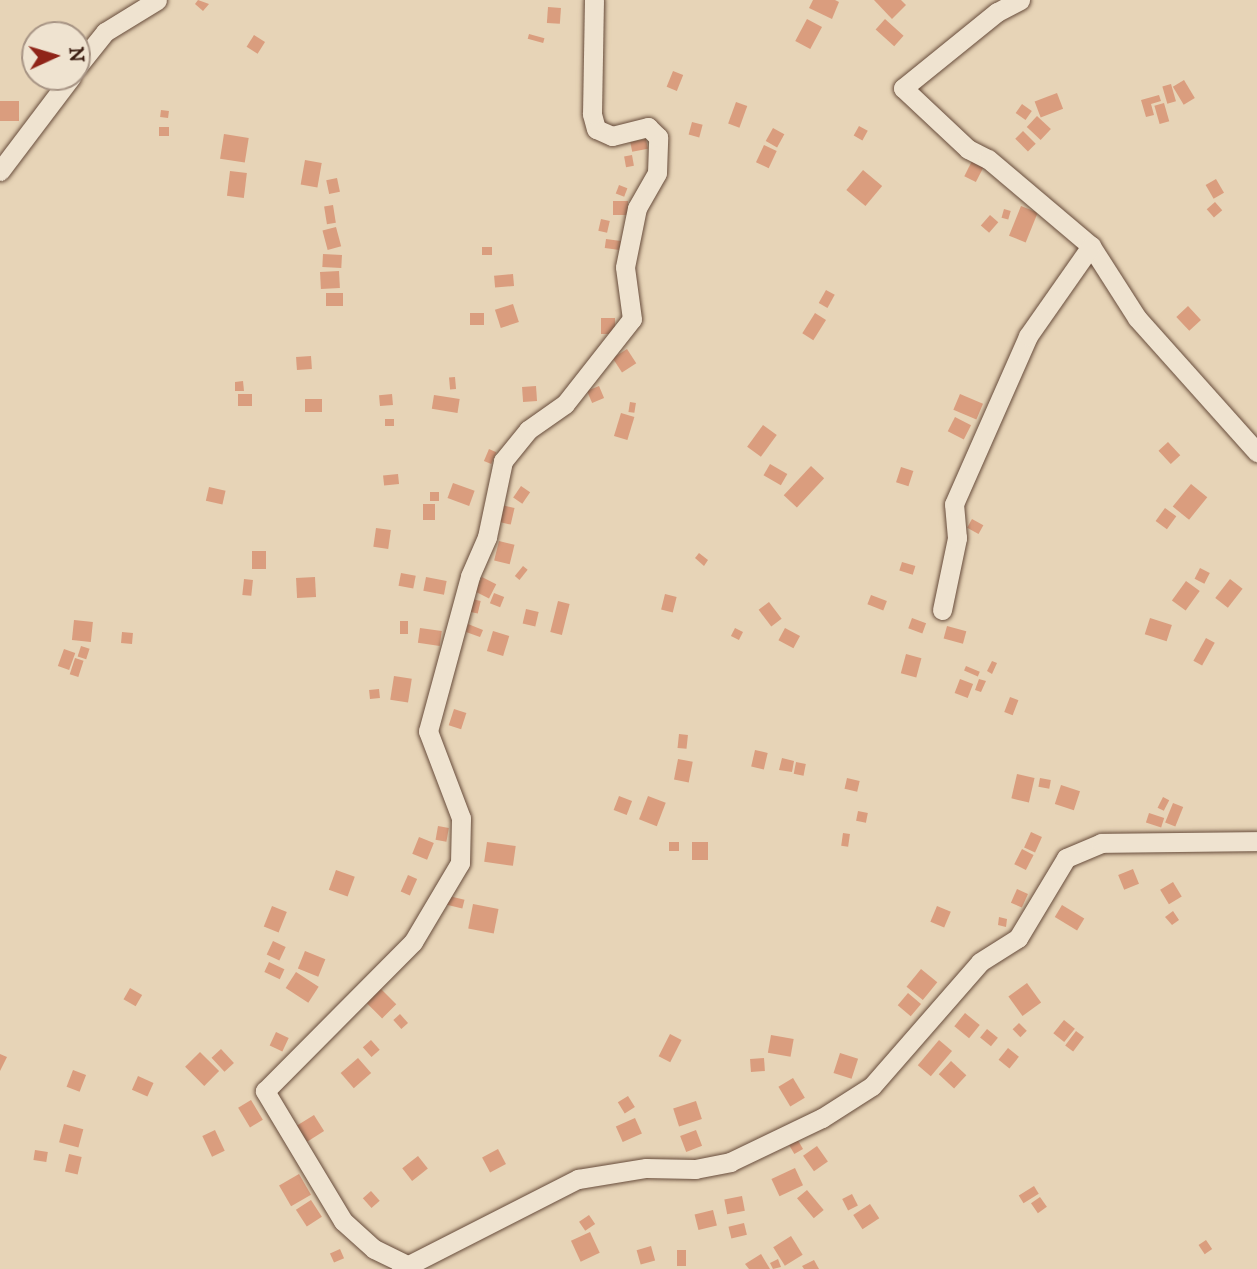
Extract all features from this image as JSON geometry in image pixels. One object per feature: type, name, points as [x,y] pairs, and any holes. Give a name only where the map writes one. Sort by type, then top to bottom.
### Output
[{"type":"street","points":[[91,50],[105,32],[157,0]]},
{"type":"street","points":[[594,0],[592,114],[596,129],[612,136],[648,127],[658,137],[657,173],[637,208],[625,267],[632,319],[565,404],[528,430],[503,461],[487,537],[470,576],[428,731],[461,818],[460,863],[413,942],[265,1091],[343,1221],[374,1249],[405,1268],[578,1179],[646,1168],[695,1169],[730,1162],[822,1118],[872,1086],[980,962],[1018,938],[1066,858],[1101,843],[1257,841]]},
{"type":"street","points":[[1020,0],[997,12],[903,88],[968,149],[988,159],[1091,246],[1137,318],[1257,452]]},
{"type":"street","points":[[0,170],[60,91]]},
{"type":"street","points":[[942,610],[957,538],[954,504],[1028,336],[1091,246]]},
{"type":"building","points":[[198,0],[209,4],[203,11],[195,4]]},
{"type":"building","points":[[813,0],[839,2],[832,19],[809,8]]},
{"type":"building","points":[[874,0],[901,0],[906,5],[892,19]]},
{"type":"building","points":[[548,7],[561,8],[560,24],[547,23]]},
{"type":"building","points":[[807,19],[822,27],[810,49],[795,41]]},
{"type":"building","points":[[885,19],[904,36],[894,46],[876,29]]},
{"type":"building","points":[[529,34],[544,38],[543,43],[528,39]]},
{"type":"building","points":[[254,35],[265,42],[258,54],[247,47]]},
{"type":"building","points":[[673,71],[683,75],[677,91],[667,87]]},
{"type":"building","points":[[1184,80],[1195,98],[1184,105],[1173,87]]},
{"type":"building","points":[[1171,84],[1176,101],[1167,104],[1162,86]]},
{"type":"building","points":[[1057,93],[1063,109],[1041,117],[1035,102]]},
{"type":"building","points":[[1159,95],[1161,101],[1151,104],[1154,115],[1146,117],[1141,100]]},
{"type":"building","points":[[0,101],[19,101],[19,121],[0,121]]},
{"type":"building","points":[[736,102],[747,106],[739,128],[728,124]]},
{"type":"building","points":[[1164,103],[1169,121],[1160,124],[1154,106]]},
{"type":"building","points":[[1022,104],[1032,111],[1026,120],[1016,113]]},
{"type":"building","points":[[161,110],[169,111],[168,118],[160,117]]},
{"type":"building","points":[[1037,116],[1051,129],[1041,140],[1027,127]]},
{"type":"building","points":[[692,122],[703,125],[699,137],[689,135]]},
{"type":"building","points":[[859,126],[868,131],[862,140],[854,136]]},
{"type":"building","points":[[159,127],[169,127],[169,136],[159,136]]},
{"type":"building","points":[[773,128],[784,134],[777,147],[766,141]]},
{"type":"building","points":[[1023,131],[1036,144],[1028,152],[1015,139]]},
{"type":"building","points":[[224,134],[249,138],[245,163],[220,159]]},
{"type":"building","points":[[646,139],[648,149],[632,152],[630,142]]},
{"type":"building","points":[[764,145],[777,151],[769,168],[756,162]]},
{"type":"building","points":[[632,155],[634,166],[626,167],[624,156]]},
{"type":"building","points":[[305,160],[322,163],[317,188],[301,185]]},
{"type":"building","points":[[972,161],[984,167],[976,182],[964,176]]},
{"type":"building","points":[[863,170],[882,186],[865,206],[846,190]]},
{"type":"building","points":[[230,171],[247,173],[244,198],[227,196]]},
{"type":"building","points":[[337,178],[340,192],[329,194],[326,180]]},
{"type":"building","points":[[1216,179],[1224,193],[1214,199],[1206,185]]},
{"type":"building","points":[[619,185],[627,188],[624,197],[616,193]]},
{"type":"building","points":[[613,201],[628,201],[628,215],[613,215]]},
{"type":"building","points":[[1215,202],[1222,210],[1214,218],[1207,209]]},
{"type":"building","points":[[333,205],[336,223],[327,224],[324,206]]},
{"type":"building","points":[[1021,206],[1038,213],[1026,242],[1009,236]]},
{"type":"building","points":[[1004,209],[1011,211],[1008,220],[1002,218]]},
{"type":"building","points":[[990,215],[998,222],[989,233],[981,226]]},
{"type":"building","points":[[601,219],[610,221],[607,233],[598,231]]},
{"type":"building","points":[[336,227],[341,246],[328,250],[322,231]]},
{"type":"building","points":[[606,239],[621,241],[620,250],[605,248]]},
{"type":"building","points":[[482,247],[492,247],[492,255],[482,255]]},
{"type":"building","points":[[323,254],[342,255],[341,268],[322,267]]},
{"type":"building","points":[[339,271],[340,288],[321,289],[320,272]]},
{"type":"building","points":[[513,274],[514,286],[495,288],[494,276]]},
{"type":"building","points":[[826,290],[835,295],[827,308],[819,303]]},
{"type":"building","points":[[326,293],[343,293],[343,306],[326,306]]},
{"type":"building","points":[[513,304],[519,322],[501,328],[495,310]]},
{"type":"building","points":[[1188,306],[1201,320],[1189,331],[1176,317]]},
{"type":"building","points":[[470,313],[484,313],[484,325],[470,325]]},
{"type":"building","points":[[815,313],[826,320],[813,340],[802,333]]},
{"type":"building","points":[[601,318],[615,318],[615,334],[601,334]]},
{"type":"building","points":[[627,349],[636,363],[622,373],[613,358]]},
{"type":"building","points":[[311,356],[312,369],[297,370],[296,357]]},
{"type":"building","points":[[455,377],[456,389],[450,389],[449,378]]},
{"type":"building","points":[[243,381],[244,391],[235,391],[235,382]]},
{"type":"building","points":[[536,386],[537,401],[523,402],[522,387]]},
{"type":"building","points":[[599,386],[604,398],[592,403],[587,391]]},
{"type":"building","points":[[238,394],[252,394],[252,406],[238,406]]},
{"type":"building","points":[[392,394],[393,405],[380,406],[379,395]]},
{"type":"building","points":[[960,394],[983,404],[976,419],[953,410]]},
{"type":"building","points":[[434,395],[460,399],[457,413],[432,409]]},
{"type":"building","points":[[305,399],[322,399],[322,412],[305,412]]},
{"type":"building","points":[[630,402],[636,403],[634,413],[628,412]]},
{"type":"building","points":[[621,413],[634,417],[627,440],[614,436]]},
{"type":"building","points":[[955,417],[971,425],[964,439],[948,431]]},
{"type":"building","points":[[385,419],[394,419],[394,426],[385,426]]},
{"type":"building","points":[[763,425],[777,435],[761,457],[747,447]]},
{"type":"building","points":[[1168,442],[1180,455],[1171,464],[1158,451]]},
{"type":"building","points":[[489,449],[496,452],[491,464],[484,461]]},
{"type":"building","points":[[770,464],[787,474],[781,485],[764,475]]},
{"type":"building","points":[[811,466],[824,478],[797,508],[784,495]]},
{"type":"building","points":[[901,467],[913,471],[908,486],[896,482]]},
{"type":"building","points":[[398,474],[399,484],[384,486],[383,476]]},
{"type":"building","points":[[453,483],[475,491],[469,506],[448,498]]},
{"type":"building","points":[[1191,484],[1207,497],[1189,520],[1173,507]]},
{"type":"building","points":[[521,486],[530,492],[522,504],[513,498]]},
{"type":"building","points":[[209,487],[226,491],[222,504],[206,501]]},
{"type":"building","points":[[430,492],[439,492],[439,501],[430,501]]},
{"type":"building","points":[[423,504],[435,504],[435,520],[423,520]]},
{"type":"building","points":[[497,504],[515,508],[511,525],[493,521]]},
{"type":"building","points":[[1165,508],[1176,516],[1167,529],[1156,521]]},
{"type":"building","points":[[972,519],[983,525],[979,534],[967,528]]},
{"type":"building","points":[[376,528],[391,530],[388,549],[373,547]]},
{"type":"building","points":[[499,541],[515,545],[510,564],[494,560]]},
{"type":"building","points":[[252,551],[266,551],[266,569],[252,569]]},
{"type":"building","points":[[699,553],[708,560],[704,566],[695,558]]},
{"type":"building","points":[[902,562],[915,566],[913,575],[899,571]]},
{"type":"building","points":[[523,566],[528,570],[519,580],[515,576]]},
{"type":"building","points":[[1200,568],[1210,573],[1204,584],[1195,579]]},
{"type":"building","points":[[401,573],[416,576],[413,589],[399,586]]},
{"type":"building","points":[[315,577],[316,597],[297,598],[296,578]]},
{"type":"building","points":[[426,577],[447,581],[444,595],[423,591]]},
{"type":"building","points":[[482,577],[496,584],[489,599],[475,591]]},
{"type":"building","points":[[244,579],[253,580],[251,596],[242,595]]},
{"type":"building","points":[[1230,579],[1243,589],[1228,608],[1215,598]]},
{"type":"building","points":[[1186,581],[1200,591],[1186,610],[1172,600]]},
{"type":"building","points":[[494,593],[504,597],[500,607],[490,603]]},
{"type":"building","points":[[665,594],[677,597],[673,612],[661,610]]},
{"type":"building","points":[[871,595],[887,601],[883,610],[867,604]]},
{"type":"building","points":[[468,598],[481,601],[478,614],[465,611]]},
{"type":"building","points":[[558,601],[570,604],[562,635],[550,632]]},
{"type":"building","points":[[769,602],[782,619],[771,627],[759,610]]},
{"type":"building","points":[[526,609],[539,612],[535,627],[523,624]]},
{"type":"building","points":[[912,618],[926,623],[922,633],[908,628]]},
{"type":"building","points":[[1150,618],[1172,625],[1167,641],[1145,634]]},
{"type":"building","points":[[74,620],[93,622],[91,642],[72,640]]},
{"type":"building","points":[[400,621],[408,621],[408,634],[400,634]]},
{"type":"building","points":[[468,624],[483,630],[480,637],[466,632]]},
{"type":"building","points":[[947,626],[966,631],[963,644],[944,639]]},
{"type":"building","points":[[420,628],[442,631],[440,646],[418,643]]},
{"type":"building","points":[[735,628],[743,632],[739,640],[731,636]]},
{"type":"building","points":[[785,628],[800,636],[793,648],[778,640]]},
{"type":"building","points":[[493,631],[509,636],[503,656],[487,651]]},
{"type":"building","points":[[122,632],[133,633],[132,644],[121,643]]},
{"type":"building","points":[[1206,638],[1215,643],[1202,666],[1193,661]]},
{"type":"building","points":[[81,646],[90,649],[86,659],[78,656]]},
{"type":"building","points":[[64,649],[75,653],[69,670],[58,666]]},
{"type":"building","points":[[906,654],[921,658],[916,677],[901,673]]},
{"type":"building","points":[[75,658],[84,661],[78,677],[70,674]]},
{"type":"building","points":[[992,661],[997,663],[992,674],[987,671]]},
{"type":"building","points":[[966,666],[980,672],[978,676],[964,671]]},
{"type":"building","points":[[394,676],[412,679],[408,703],[390,700]]},
{"type":"building","points":[[960,679],[973,684],[968,698],[955,693]]},
{"type":"building","points":[[979,679],[986,681],[981,692],[975,690]]},
{"type":"building","points":[[379,689],[380,698],[370,699],[369,690]]},
{"type":"building","points":[[1010,697],[1018,700],[1013,715],[1004,712]]},
{"type":"building","points":[[454,709],[466,713],[461,729],[449,725]]},
{"type":"building","points":[[679,734],[688,735],[686,749],[678,748]]},
{"type":"building","points":[[755,750],[768,753],[764,769],[751,767]]},
{"type":"building","points":[[782,758],[794,761],[792,772],[779,770]]},
{"type":"building","points":[[678,759],[693,762],[689,782],[674,780]]},
{"type":"building","points":[[796,762],[806,764],[804,776],[794,774]]},
{"type":"building","points":[[1017,774],[1035,778],[1029,802],[1011,798]]},
{"type":"building","points":[[847,778],[860,781],[857,792],[845,789]]},
{"type":"building","points":[[1040,778],[1051,780],[1049,789],[1038,787]]},
{"type":"building","points":[[1061,785],[1080,791],[1074,810],[1055,804]]},
{"type":"building","points":[[619,796],[632,801],[627,815],[614,810]]},
{"type":"building","points":[[648,796],[666,803],[657,826],[639,819]]},
{"type":"building","points":[[1163,797],[1169,800],[1164,811],[1158,808]]},
{"type":"building","points":[[1173,803],[1183,807],[1175,827],[1165,822]]},
{"type":"building","points":[[858,811],[868,813],[866,823],[856,821]]},
{"type":"building","points":[[1149,813],[1164,818],[1161,827],[1146,823]]},
{"type":"building","points":[[438,826],[449,828],[446,842],[436,840]]},
{"type":"building","points":[[1031,832],[1042,837],[1035,852],[1024,848]]},
{"type":"building","points":[[843,833],[850,834],[848,847],[841,846]]},
{"type":"building","points":[[419,837],[434,843],[427,860],[412,854]]},
{"type":"building","points":[[487,842],[516,846],[513,866],[484,862]]},
{"type":"building","points":[[669,842],[679,842],[679,851],[669,851]]},
{"type":"building","points":[[692,842],[708,842],[708,860],[692,860]]},
{"type":"building","points":[[1022,849],[1034,855],[1026,870],[1014,864]]},
{"type":"building","points":[[1133,869],[1139,884],[1124,890],[1118,875]]},
{"type":"building","points":[[336,870],[355,877],[348,897],[329,890]]},
{"type":"building","points":[[408,875],[417,879],[410,896],[401,891]]},
{"type":"building","points":[[1173,882],[1182,897],[1169,904],[1160,890]]},
{"type":"building","points":[[1017,889],[1028,894],[1022,908],[1011,903]]},
{"type":"building","points":[[449,896],[465,900],[462,909],[447,905]]},
{"type":"building","points":[[473,904],[499,909],[494,934],[468,929]]},
{"type":"building","points":[[1062,905],[1084,918],[1077,930],[1055,917]]},
{"type":"building","points":[[272,906],[287,912],[279,932],[264,926]]},
{"type":"building","points":[[937,906],[951,912],[944,928],[930,922]]},
{"type":"building","points":[[1173,911],[1179,920],[1172,925],[1165,917]]},
{"type":"building","points":[[999,917],[1007,919],[1006,927],[998,925]]},
{"type":"building","points":[[273,941],[286,947],[279,961],[267,955]]},
{"type":"building","points":[[305,951],[325,959],[318,977],[298,969]]},
{"type":"building","points":[[269,962],[284,969],[280,979],[264,972]]},
{"type":"building","points":[[921,969],[937,982],[923,1000],[907,987]]},
{"type":"building","points":[[296,972],[319,987],[308,1003],[286,988]]},
{"type":"building","points":[[1027,983],[1041,1002],[1022,1016],[1008,997]]},
{"type":"building","points":[[130,988],[142,995],[136,1006],[124,999]]},
{"type":"building","points":[[380,988],[396,1004],[382,1018],[366,1002]]},
{"type":"building","points":[[908,993],[921,1004],[911,1016],[898,1005]]},
{"type":"building","points":[[965,1013],[980,1025],[969,1038],[954,1026]]},
{"type":"building","points":[[400,1014],[408,1023],[401,1029],[393,1020]]},
{"type":"building","points":[[1064,1020],[1075,1029],[1064,1042],[1053,1033]]},
{"type":"building","points":[[1019,1023],[1027,1031],[1020,1037],[1013,1029]]},
{"type":"building","points":[[987,1029],[998,1038],[991,1046],[980,1038]]},
{"type":"building","points":[[1076,1031],[1084,1037],[1073,1051],[1065,1045]]},
{"type":"building","points":[[276,1032],[289,1038],[282,1052],[270,1046]]},
{"type":"building","points":[[670,1034],[682,1040],[670,1062],[659,1056]]},
{"type":"building","points":[[771,1035],[794,1039],[791,1057],[768,1053]]},
{"type":"building","points":[[371,1040],[380,1050],[372,1057],[363,1047]]},
{"type":"building","points":[[939,1040],[952,1051],[931,1076],[918,1065]]},
{"type":"building","points":[[1008,1048],[1019,1057],[1009,1068],[999,1060]]},
{"type":"building","points":[[221,1049],[234,1063],[224,1072],[211,1058]]},
{"type":"building","points":[[200,1052],[219,1071],[204,1086],[185,1067]]},
{"type":"building","points":[[840,1053],[858,1059],[852,1079],[834,1073]]},
{"type":"building","points":[[0,1054],[7,1057],[0,1071]]},
{"type":"building","points":[[358,1058],[371,1073],[354,1088],[341,1073]]},
{"type":"building","points":[[764,1058],[765,1071],[751,1072],[750,1059]]},
{"type":"building","points":[[951,1061],[966,1075],[954,1088],[939,1074]]},
{"type":"building","points":[[73,1070],[86,1075],[80,1092],[67,1087]]},
{"type":"building","points":[[138,1076],[154,1083],[147,1097],[132,1090]]},
{"type":"building","points":[[793,1078],[805,1098],[790,1106],[778,1087]]},
{"type":"building","points":[[628,1096],[635,1107],[625,1113],[618,1102]]},
{"type":"building","points":[[251,1100],[263,1120],[250,1127],[238,1108]]},
{"type":"building","points":[[696,1101],[702,1119],[679,1126],[673,1108]]},
{"type":"building","points":[[314,1115],[324,1131],[307,1142],[297,1126]]},
{"type":"building","points":[[635,1118],[642,1134],[623,1142],[616,1127]]},
{"type":"building","points":[[64,1124],[83,1129],[78,1148],[59,1142]]},
{"type":"building","points":[[215,1130],[225,1151],[212,1157],[202,1136]]},
{"type":"building","points":[[696,1130],[702,1146],[686,1152],[680,1136]]},
{"type":"building","points":[[796,1137],[803,1149],[794,1154],[787,1142]]},
{"type":"building","points":[[817,1146],[828,1162],[814,1171],[803,1156]]},
{"type":"building","points":[[498,1149],[506,1164],[490,1172],[482,1157]]},
{"type":"building","points":[[35,1150],[48,1152],[46,1162],[33,1160]]},
{"type":"building","points":[[69,1154],[82,1157],[78,1174],[65,1172]]},
{"type":"building","points":[[418,1156],[428,1169],[412,1181],[402,1168]]},
{"type":"building","points":[[795,1168],[803,1185],[779,1196],[771,1179]]},
{"type":"building","points":[[299,1174],[311,1195],[291,1206],[279,1186]]},
{"type":"building","points":[[1034,1186],[1039,1194],[1024,1203],[1019,1196]]},
{"type":"building","points":[[807,1190],[824,1210],[814,1218],[797,1198]]},
{"type":"building","points":[[371,1191],[380,1201],[372,1208],[363,1198]]},
{"type":"building","points":[[852,1194],[858,1206],[848,1211],[842,1199]]},
{"type":"building","points":[[742,1196],[745,1211],[727,1214],[724,1199]]},
{"type":"building","points":[[1040,1197],[1047,1207],[1038,1213],[1031,1203]]},
{"type":"building","points":[[311,1200],[322,1217],[307,1227],[296,1210]]},
{"type":"building","points":[[870,1204],[879,1218],[862,1229],[853,1215]]},
{"type":"building","points":[[713,1210],[717,1226],[698,1230],[695,1215]]},
{"type":"building","points":[[589,1215],[595,1224],[585,1231],[579,1222]]},
{"type":"building","points":[[744,1223],[747,1235],[731,1239],[728,1227]]},
{"type":"building","points":[[590,1232],[600,1253],[581,1262],[571,1241]]},
{"type":"building","points":[[791,1236],[803,1255],[785,1266],[773,1247]]},
{"type":"building","points":[[1206,1240],[1212,1249],[1205,1254],[1199,1245]]},
{"type":"building","points":[[651,1246],[655,1260],[641,1265],[637,1250]]},
{"type":"building","points":[[340,1249],[344,1258],[334,1263],[330,1253]]},
{"type":"building","points":[[677,1250],[686,1250],[686,1266],[677,1266]]},
{"type":"building","points":[[761,1254],[770,1269],[749,1269],[745,1264]]},
{"type":"building","points":[[778,1259],[781,1267],[773,1269],[770,1263]]},
{"type":"building","points":[[814,1260],[819,1269],[804,1269],[802,1266]]}]
